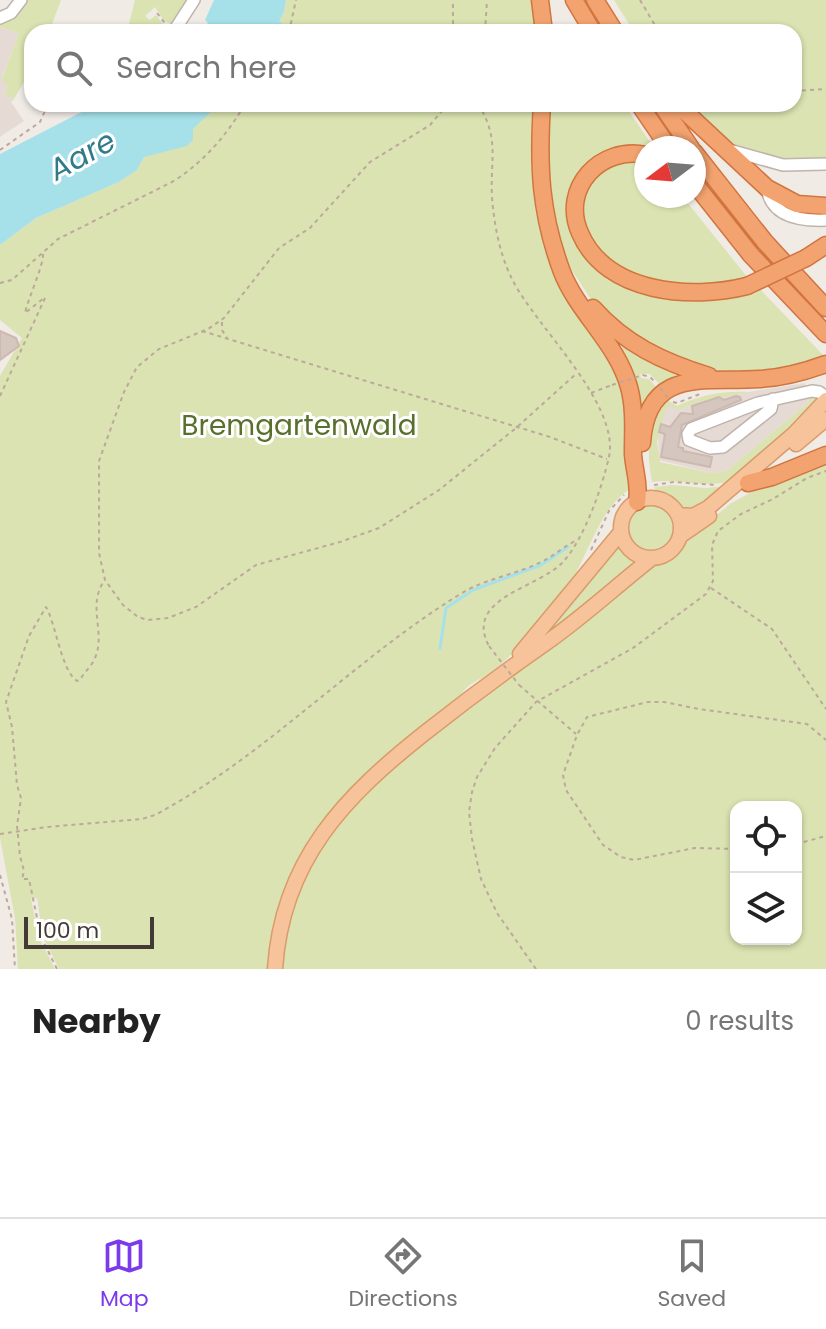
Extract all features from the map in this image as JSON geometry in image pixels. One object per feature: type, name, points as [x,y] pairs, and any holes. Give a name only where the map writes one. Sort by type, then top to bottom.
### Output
[{"type":"highway","points":[[540,0],[543,24]]},
{"type":"highway","points":[[574,0],[588,24]]},
{"type":"highway","points":[[595,0],[610,24]]},
{"type":"highway","points":[[542,112],[540,185],[544,214],[569,286],[612,349],[629,386],[638,489],[634,496]]},
{"type":"highway","points":[[644,112],[661,136]]},
{"type":"highway","points":[[667,112],[683,136]]},
{"type":"highway","points":[[685,112],[767,188],[784,197],[826,203]]},
{"type":"highway","points":[[634,154],[608,158],[591,170],[580,184],[575,201],[580,235],[591,251],[621,274],[660,289],[700,294],[747,286],[826,245]]},
{"type":"highway","points":[[706,167],[765,242],[826,308]]},
{"type":"highway","points":[[706,199],[781,288],[826,334]]},
{"type":"highway","points":[[706,205],[722,220]]},
{"type":"highway","points":[[556,254],[583,296],[620,334],[657,357],[717,378]]},
{"type":"highway","points":[[654,492],[645,482],[642,457],[644,428],[651,407],[663,393],[677,384],[717,378],[780,377],[826,364]]},
{"type":"highway","points":[[748,483],[772,477],[826,455]]},
{"type":"main road","points":[[678,515],[693,516],[708,508],[794,434],[826,398]]},
{"type":"main road","points":[[275,969],[288,898],[304,860],[349,799],[380,769],[510,667],[669,551],[826,419]]},
{"type":"main road","points":[[510,667],[621,532],[623,517],[634,496],[654,492],[671,505],[678,515],[681,541]]},
{"type":"main road","points":[[621,532],[632,550],[656,560]]},
{"type":"lane","points":[[3,17],[21,0]]},
{"type":"lane","points":[[179,24],[194,0]]},
{"type":"lane","points":[[719,145],[774,164],[804,167],[826,164]]},
{"type":"lane","points":[[767,188],[772,203],[780,212],[803,220],[826,220]]},
{"type":"lane","points":[[773,399],[771,409],[723,447],[710,448],[689,440],[688,432],[694,428],[773,399],[815,391],[826,398]]},
{"type":"path","points":[[291,24],[296,0]]},
{"type":"path","points":[[453,0],[453,24]]},
{"type":"path","points":[[486,24],[487,0]]},
{"type":"path","points":[[640,0],[654,24]]},
{"type":"path","points":[[157,13],[167,24]]},
{"type":"path","points":[[802,90],[826,89]]},
{"type":"path","points":[[0,150],[40,122],[44,112]]},
{"type":"path","points":[[0,283],[12,280],[58,239],[190,170],[209,153],[239,112]]},
{"type":"path","points":[[441,112],[430,125],[370,162],[310,228],[279,248],[224,318],[159,349],[130,378],[99,461],[99,553],[105,580],[123,605],[138,617],[158,620],[183,614],[256,565],[340,542],[395,519],[439,490],[516,428],[577,373]]},
{"type":"path","points":[[483,112],[493,141],[494,211],[508,271],[590,393],[609,436],[608,460],[602,483],[577,540],[557,568],[496,602],[489,610],[484,634],[489,646],[519,685],[577,735]]},
{"type":"path","points":[[0,396],[9,382],[21,347],[45,303],[44,298],[25,313],[44,258],[42,252]]},
{"type":"path","points":[[224,318],[222,330],[227,339]]},
{"type":"path","points":[[202,331],[584,449],[608,460]]},
{"type":"path","points":[[590,393],[643,375],[650,377],[669,399]]},
{"type":"path","points":[[536,969],[487,893],[476,862],[469,812],[472,792],[481,770],[501,741],[536,702],[633,648],[699,600],[710,588],[714,572],[712,545],[718,531],[741,514],[826,471]]},
{"type":"path","points":[[654,492],[674,482],[722,485]]},
{"type":"path","points":[[589,553],[614,503],[634,496]]},
{"type":"path","points":[[0,834],[155,815],[260,746],[403,634],[462,593],[493,577],[541,562],[577,540]]},
{"type":"path","points":[[656,560],[681,541]]},
{"type":"path","points":[[57,969],[41,937],[29,879],[22,879],[24,871],[18,832],[21,798],[6,702],[29,636],[46,607],[70,676],[80,680],[95,658],[98,639],[96,595],[105,580]]},
{"type":"path","points":[[710,588],[772,629],[826,709]]},
{"type":"path","points":[[730,849],[695,848],[634,860],[621,857],[603,845],[564,783],[564,769],[577,735],[589,716],[655,701],[807,724],[826,740]]},
{"type":"path","points":[[802,842],[826,836]]},
{"type":"path","points":[[0,875],[12,919],[15,969]]},
{"type":"shaded area","points":[[0,27],[19,33],[2,78],[8,87],[6,95],[14,99],[11,102],[24,121],[0,137]]},
{"type":"shaded area","points":[[805,383],[809,402],[726,471],[711,473],[659,460],[658,434],[666,407],[670,405],[679,410],[696,402],[723,396]]},
{"type":"green space","points":[[23,0],[61,0],[52,24],[24,24],[24,82],[14,99],[5,95],[8,87],[2,79],[19,33],[0,27]]},
{"type":"green space","points":[[135,0],[191,0],[174,24],[164,21],[155,7],[145,16],[150,20],[156,15],[163,24],[129,24]]},
{"type":"green space","points":[[286,0],[534,0],[537,24],[278,24]]},
{"type":"green space","points":[[614,0],[826,0],[826,158],[789,160],[751,152],[723,137],[695,112],[802,112],[802,24],[629,24]]},
{"type":"green space","name":"Bremgartenwald","points":[[210,112],[532,112],[536,119],[533,189],[543,241],[560,278],[606,348],[605,356],[610,358],[627,400],[624,410],[628,412],[632,488],[608,511],[565,592],[516,649],[499,666],[470,684],[461,695],[391,751],[331,810],[307,843],[288,880],[274,922],[267,969],[59,969],[43,937],[37,898],[31,899],[39,938],[55,969],[18,969],[15,918],[0,838],[0,376],[22,338],[0,320],[0,245],[36,218],[119,182],[137,170],[144,157],[168,151]]},
{"type":"green space","points":[[548,112],[629,112],[646,136],[634,136],[634,152],[598,159],[574,228],[637,285],[759,288],[823,355],[800,366],[776,371],[713,372],[660,355],[596,307],[566,261],[548,206]]},
{"type":"green space","points":[[623,161],[634,162],[634,208],[692,208],[748,278],[705,285],[673,285],[633,273],[606,256],[588,233],[583,218],[583,203],[589,185],[606,168]]},
{"type":"green space","points":[[623,346],[677,373],[694,375],[662,387],[650,374],[640,374],[641,378],[649,379],[659,390],[641,425],[620,351]]},
{"type":"green space","points":[[748,392],[697,402],[679,410],[670,406],[666,408],[657,442],[660,462],[711,473],[726,471],[809,402],[807,395],[818,397],[818,404],[758,459],[727,482],[652,482],[650,438],[655,419],[667,400],[677,406],[712,394]]},
{"type":"green space","points":[[826,461],[826,969],[282,969],[289,922],[304,879],[326,841],[354,806],[421,745],[647,569],[674,558],[691,536],[730,504],[762,486]]},
{"type":"green space","points":[[725,486],[704,509],[682,511],[654,487]]},
{"type":"green space","points":[[651,505],[667,512],[674,528],[667,544],[651,551],[635,544],[628,528],[635,512]]},
{"type":"green space","points":[[618,544],[640,564],[540,641]]},
{"type":"water","points":[[214,0],[286,0],[278,24],[207,24],[205,20]]},
{"type":"water","name":"Aare","points":[[81,112],[211,112],[193,129],[193,140],[187,146],[144,157],[137,170],[119,182],[36,218],[0,245],[0,154]]},
{"type":"building","points":[[0,331],[16,338],[19,346],[0,360]]},
{"type":"building","points":[[736,396],[741,400],[682,425],[678,447],[683,451],[712,457],[710,467],[661,457],[665,434],[659,432],[661,424],[670,427],[681,413],[693,414],[692,406],[719,397],[724,400]]},
{"type":"waterway","points":[[440,648],[446,608],[473,590],[541,565],[568,547]]}]
